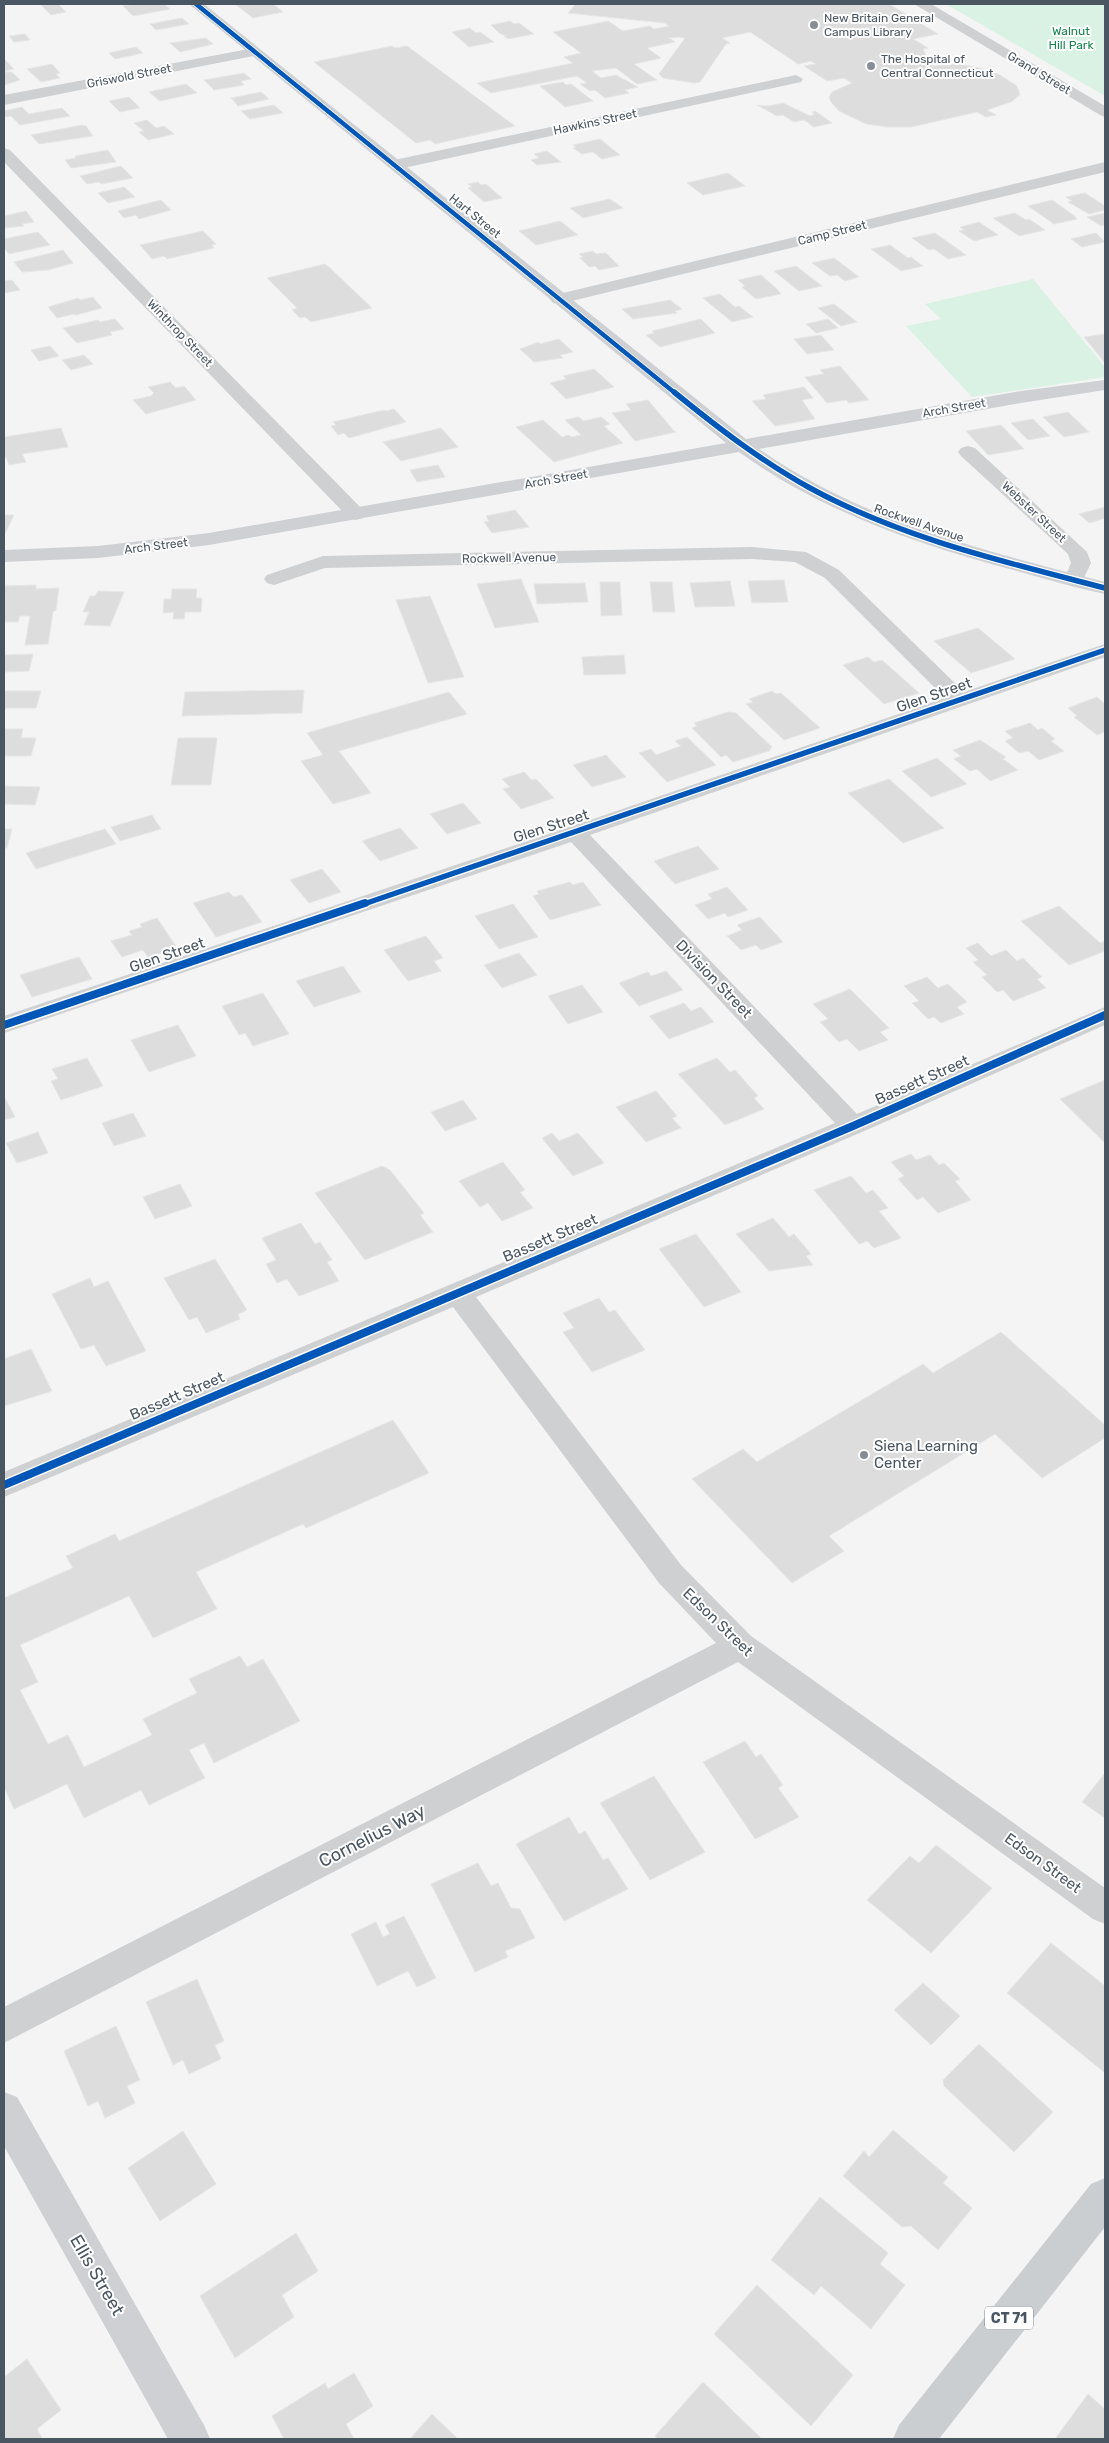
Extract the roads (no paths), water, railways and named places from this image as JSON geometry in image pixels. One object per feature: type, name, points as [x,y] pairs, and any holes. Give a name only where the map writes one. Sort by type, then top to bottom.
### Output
[{"type":"main road","name":"CT 71","points":[[913,2439],[1105,2197]]},
{"type":"street","name":"Hart Street","points":[[196,4],[740,446]]},
{"type":"street","name":"Grand Street","points":[[921,4],[1105,112]]},
{"type":"street","name":"Griswold Street","points":[[4,100],[254,52]]},
{"type":"street","name":"Hawkins Street","points":[[394,165],[796,79]]},
{"type":"street","name":"Winthrop Street","points":[[4,153],[356,514]]},
{"type":"street","name":"Camp Street","points":[[558,299],[1105,167]]},
{"type":"street","name":"Arch Street","points":[[4,556],[80,554],[145,548],[356,514],[1021,397],[1105,385]]},
{"type":"street","name":"Rockwell Avenue","points":[[740,446],[807,488],[888,525],[966,552],[1105,588]]},
{"type":"street","name":"Webster Street","points":[[968,452],[1078,553],[1081,563],[1074,580]]},
{"type":"street","name":"Rockwell Avenue","points":[[274,579],[323,562],[742,553],[799,556],[832,574],[960,700]]},
{"type":"street","name":"Glen Street","points":[[4,1025],[574,833],[1105,650]]},
{"type":"street","name":"Division Street","points":[[574,833],[853,1126]]},
{"type":"street","name":"Bassett Street","points":[[4,1485],[456,1292],[853,1126],[1105,1015]]},
{"type":"street","name":"Edson Street","points":[[456,1292],[670,1574],[740,1646],[1105,1908]]},
{"type":"street","name":"Cornelius Way","points":[[4,2026],[740,1646]]},
{"type":"street","name":"Ellis Street","points":[[4,2110],[190,2439]]},
{"type":"place","name":"New Britain General Campus Library","points":[[814,25]]},
{"type":"place","name":"The Hospital of Central Connecticut","points":[[871,66]]},
{"type":"place","name":"Siena Learning Center","points":[[864,1455]]},
{"type":"park label","name":"Walnut Hill Park","points":[[1071,38]]}]
